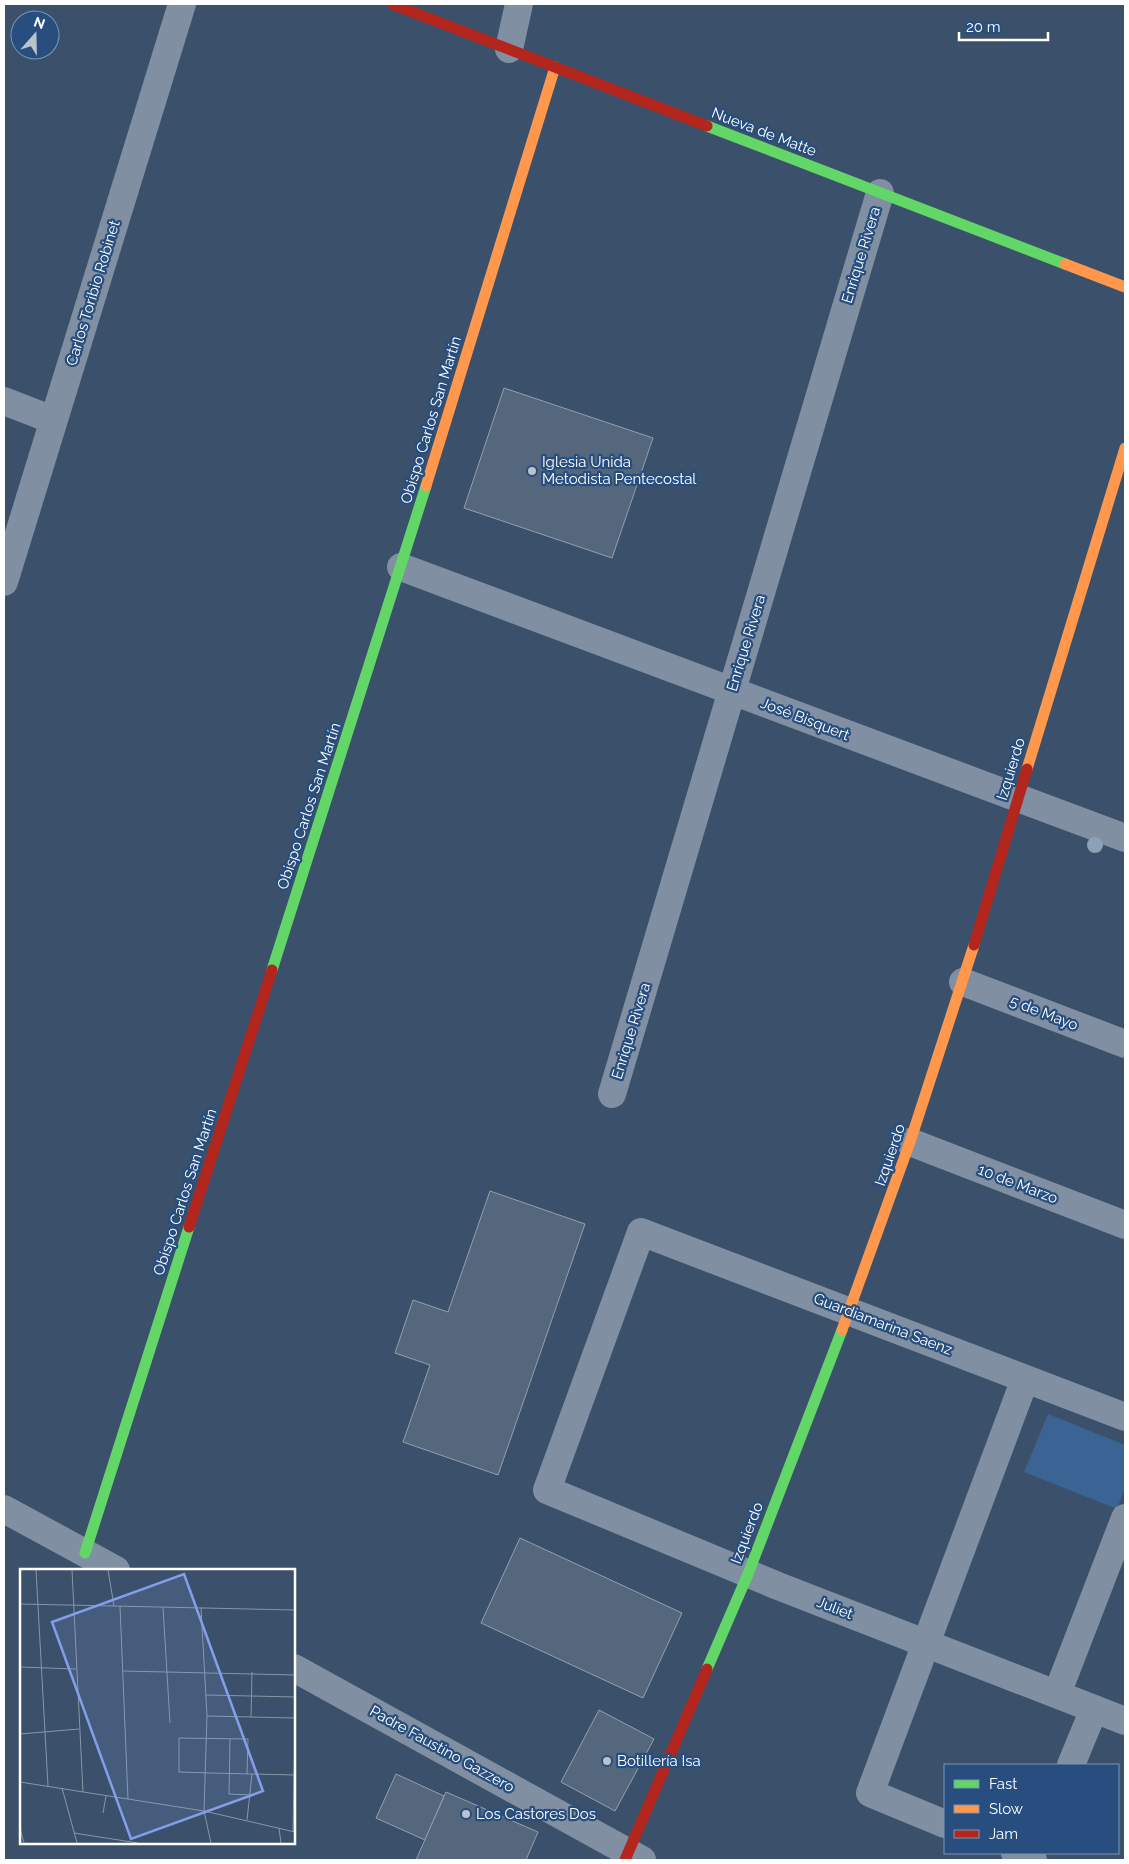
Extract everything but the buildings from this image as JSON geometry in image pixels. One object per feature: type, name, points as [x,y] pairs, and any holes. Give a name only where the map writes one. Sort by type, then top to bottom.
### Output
[{"type":"street","name":"Carlos Toribio Robinet","points":[[4,582],[182,4]]},
{"type":"street","name":"Nueva de Matte","points":[[392,4],[1125,287]]},
{"type":"street","points":[[509,49],[518,4]]},
{"type":"street","name":"Obispo Carlos San Martín","points":[[85,1553],[401,567],[555,67]]},
{"type":"street","name":"Enrique Rivera","points":[[612,1094],[880,192]]},
{"type":"street","points":[[4,401],[54,420]]},
{"type":"street","name":"Izquierdo","points":[[632,1857],[748,1574],[849,1311],[910,1142],[963,982],[1125,448]]},
{"type":"street","name":"José Bisquert","points":[[401,567],[1125,838]]},
{"type":"street","name":"5 de Mayo","points":[[963,982],[1125,1044]]},
{"type":"street","name":"10 de Marzo","points":[[910,1142],[1125,1225]]},
{"type":"street","name":"Guardiamarina Saenz","points":[[547,1490],[641,1232],[1125,1417]]},
{"type":"street","points":[[944,1824],[870,1793],[1025,1379]]},
{"type":"street","name":"Juliet","points":[[547,1490],[748,1574],[1125,1721]]},
{"type":"street","points":[[4,1509],[114,1569]]},
{"type":"street","points":[[1057,1694],[1125,1518]]},
{"type":"street","name":"Padre Faustino Gazzero","points":[[295,1669],[632,1857]]},
{"type":"street","points":[[1072,1764],[1094,1709]]},
{"type":"street","points":[[1018,1854],[1033,1860]]},
{"type":"shaded area","points":[[1048,1414],[1125,1445],[1125,1488],[1117,1509],[1024,1472]]},
{"type":"traffic: fast","points":[[707,126],[1065,264]]},
{"type":"traffic: fast","points":[[272,970],[426,486]]},
{"type":"traffic: fast","points":[[85,1553],[189,1227]]},
{"type":"traffic: fast","points":[[707,1669],[748,1574],[842,1330]]},
{"type":"traffic: slow","points":[[426,486],[555,67]]},
{"type":"traffic: slow","points":[[1065,264],[1125,287]]},
{"type":"traffic: slow","points":[[1027,769],[1125,448]]},
{"type":"traffic: slow","points":[[842,1330],[910,1142],[974,945]]},
{"type":"traffic: jam","points":[[392,4],[707,126]]},
{"type":"traffic: jam","points":[[974,945],[1027,769]]},
{"type":"traffic: jam","points":[[189,1227],[272,970]]},
{"type":"traffic: jam","points":[[625,1860],[707,1669]]},
{"type":"place","name":"Iglesia Unida Metodista Pentecostal","points":[[532,471]]},
{"type":"place","name":"Botillería Isa","points":[[607,1761]]},
{"type":"place","name":"Los Castores Dos","points":[[466,1814]]}]
